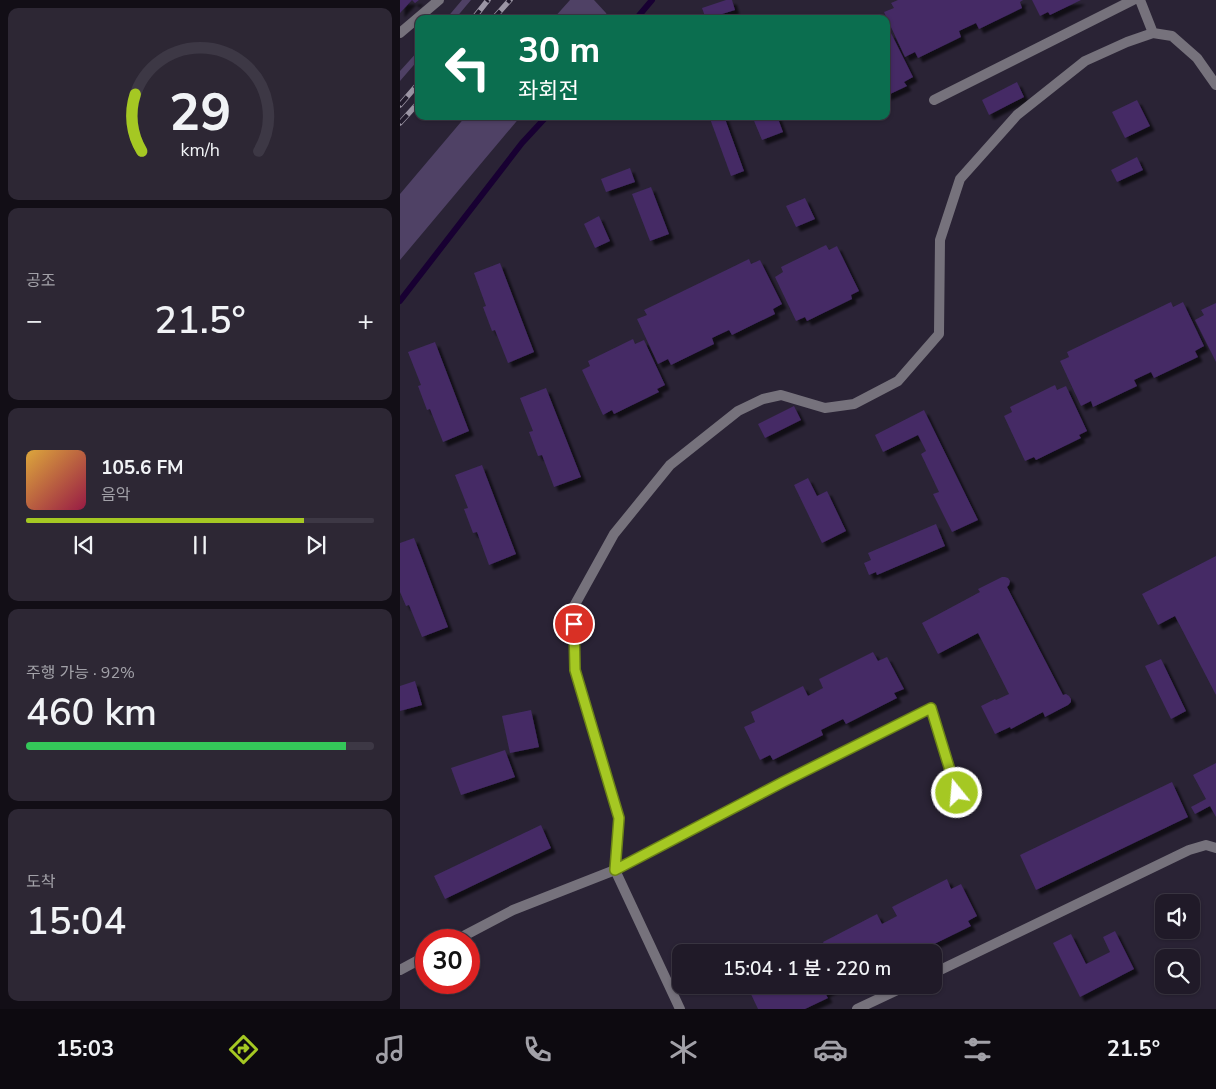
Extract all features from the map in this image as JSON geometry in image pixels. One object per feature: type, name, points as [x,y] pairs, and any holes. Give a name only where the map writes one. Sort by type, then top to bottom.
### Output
[{"type":"street","points":[[421,15],[439,0]]},
{"type":"street","points":[[934,100],[1133,0]]},
{"type":"street","points":[[1140,0],[1154,33]]},
{"type":"street","points":[[400,32],[415,20]]},
{"type":"street","points":[[680,1009],[615,870],[619,818],[575,670],[573,608],[614,534],[670,465],[738,411],[763,399],[781,395],[825,408],[854,404],[898,381],[939,334],[940,240],[960,179],[1016,114],[1085,61],[1127,42],[1154,33],[1172,36],[1197,58],[1216,85]]},
{"type":"street","points":[[477,929],[513,910],[615,870],[783,782],[931,708],[957,793]]},
{"type":"street","points":[[942,969],[1189,850],[1206,845],[1216,848]]},
{"type":"street","points":[[400,970],[415,962]]},
{"type":"street","points":[[857,1009],[889,994]]},
{"type":"shaded area","points":[[462,0],[471,0],[458,15],[449,15]]},
{"type":"shaded area","points":[[570,0],[594,0],[607,15],[557,15]]},
{"type":"shaded area","points":[[415,54],[415,64],[400,81],[400,71]]},
{"type":"shaded area","points":[[463,120],[518,120],[400,260],[400,194]]},
{"type":"building","points":[[400,0],[412,0],[400,13]]},
{"type":"building","points":[[726,0],[732,0],[735,10],[719,15],[705,15],[702,8]]},
{"type":"building","points":[[898,0],[1023,0],[1020,2],[1022,8],[979,29],[976,23],[959,31],[961,37],[918,58],[915,52],[905,57],[890,25],[890,15],[885,15],[884,12],[894,8],[891,3]]},
{"type":"building","points":[[1032,0],[1081,0],[1050,15],[1048,12],[1040,16]]},
{"type":"building","points":[[890,33],[913,77],[904,82],[907,86],[890,94]]},
{"type":"building","points":[[1017,82],[1024,97],[989,115],[982,100]]},
{"type":"building","points":[[1137,100],[1150,126],[1125,138],[1112,112]]},
{"type":"building","points":[[710,120],[725,120],[744,171],[731,176]]},
{"type":"building","points":[[754,120],[778,120],[783,132],[762,140]]},
{"type":"building","points":[[1137,157],[1143,170],[1117,182],[1111,170]]},
{"type":"building","points":[[630,168],[635,182],[606,192],[601,179]]},
{"type":"building","points":[[651,187],[669,234],[650,241],[632,194]]},
{"type":"building","points":[[805,198],[815,219],[796,227],[786,206]]},
{"type":"building","points":[[599,216],[610,241],[595,248],[584,224]]},
{"type":"building","points":[[826,245],[829,250],[837,246],[859,291],[851,295],[852,299],[807,321],[805,317],[796,321],[775,277],[783,272],[781,267]]},
{"type":"building","points":[[749,259],[751,264],[760,260],[782,304],[773,309],[775,314],[732,335],[729,330],[712,338],[714,344],[671,365],[668,359],[658,364],[637,319],[647,315],[644,310]]},
{"type":"building","points":[[500,263],[534,352],[508,363],[495,330],[492,331],[483,307],[486,306],[474,273]]},
{"type":"building","points":[[1171,302],[1173,307],[1183,302],[1204,346],[1195,351],[1198,357],[1154,378],[1151,372],[1134,380],[1137,386],[1093,407],[1091,401],[1081,406],[1060,361],[1069,357],[1067,352]]},
{"type":"building","points":[[1216,303],[1216,362],[1195,320],[1204,315],[1201,310]]},
{"type":"building","points":[[633,339],[635,344],[644,340],[665,385],[657,389],[659,392],[614,414],[612,410],[603,415],[582,370],[590,366],[588,361]]},
{"type":"building","points":[[435,342],[469,431],[443,442],[430,409],[427,410],[418,386],[421,385],[408,352]]},
{"type":"building","points":[[1055,385],[1057,390],[1066,386],[1087,431],[1079,435],[1081,438],[1036,460],[1034,457],[1025,461],[1004,416],[1012,412],[1010,407]]},
{"type":"building","points":[[546,388],[581,477],[554,487],[542,455],[538,456],[529,432],[533,431],[520,398]]},
{"type":"building","points":[[794,406],[801,420],[765,438],[758,424]]},
{"type":"building","points":[[924,410],[978,520],[952,532],[933,494],[939,492],[921,454],[926,451],[918,435],[883,452],[875,435]]},
{"type":"building","points":[[482,465],[516,554],[489,565],[477,532],[473,533],[464,509],[468,508],[455,475]]},
{"type":"building","points":[[808,478],[817,496],[827,491],[846,531],[822,543],[794,485]]},
{"type":"building","points":[[936,524],[945,546],[877,575],[876,572],[869,575],[864,563],[871,560],[868,553]]},
{"type":"building","points":[[414,538],[448,627],[422,637],[409,605],[406,606],[400,592],[400,543]]},
{"type":"building","points":[[1216,556],[1216,695],[1175,616],[1158,625],[1142,594]]},
{"type":"building","points":[[1002,577],[1008,578],[1010,581],[1007,587],[1063,695],[1069,696],[1071,702],[1045,717],[1043,712],[1011,729],[1010,727],[995,734],[981,706],[1009,694],[978,633],[938,654],[922,623],[980,592],[978,589]]},
{"type":"building","points":[[873,652],[878,661],[887,657],[904,689],[894,693],[897,698],[846,724],[843,719],[821,730],[823,735],[773,760],[770,755],[760,760],[744,727],[755,722],[751,712],[803,686],[808,696],[823,688],[819,679]]},
{"type":"building","points":[[1161,659],[1186,711],[1171,719],[1145,666]]},
{"type":"building","points":[[415,681],[422,705],[400,711],[400,686]]},
{"type":"building","points":[[531,710],[539,747],[510,753],[502,716]]},
{"type":"building","points":[[505,750],[515,777],[461,795],[451,768]]},
{"type":"building","points":[[1216,763],[1216,817],[1210,806],[1195,814],[1191,807],[1206,799],[1193,775]]},
{"type":"building","points":[[1172,782],[1188,817],[1036,890],[1020,855]]},
{"type":"building","points":[[541,825],[551,848],[445,899],[434,876]]},
{"type":"building","points":[[947,879],[951,889],[961,884],[977,916],[968,921],[971,926],[934,944],[824,944],[823,942],[877,914],[882,924],[897,916],[892,907]]},
{"type":"building","points":[[1115,931],[1134,969],[1080,997],[1053,943],[1071,934],[1086,964],[1110,952],[1103,937]]},
{"type":"building","points":[[751,994],[826,994],[828,998],[805,1009],[758,1009]]},
{"type":"waterway","points":[[639,15],[652,0]]},
{"type":"waterway","points":[[400,301],[522,143],[543,120]]},
{"type":"railway","points":[[476,15],[488,0]]},
{"type":"railway","points":[[497,15],[510,0]]},
{"type":"railway","points":[[400,105],[415,88]]},
{"type":"railway","points":[[400,123],[415,106]]},
{"type":"route","points":[[574,624],[575,670],[619,818],[615,870],[783,782],[931,708],[957,793]]}]
